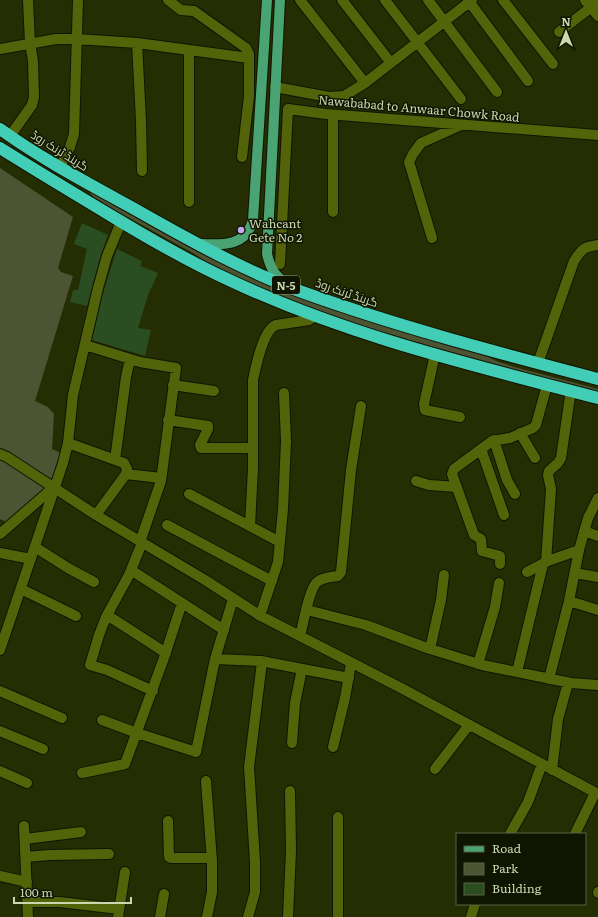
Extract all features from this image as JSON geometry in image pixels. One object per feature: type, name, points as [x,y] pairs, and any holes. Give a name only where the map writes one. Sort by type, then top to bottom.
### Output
[{"type":"highway","name":"گرینڈ ٹرنک روڈ","points":[[0,128],[10,136],[80,180],[195,243],[289,287],[378,318],[598,379]]},
{"type":"highway","name":"N-5","points":[[0,148],[71,193],[148,238],[226,279],[315,316],[378,338],[598,398]]},
{"type":"highway","points":[[71,193],[80,180]]},
{"type":"main road","points":[[195,243],[214,245],[231,244],[244,236],[251,228],[253,220],[267,0]]},
{"type":"main road","points":[[280,0],[267,254],[274,274],[289,287]]},
{"type":"main road","points":[[264,46],[278,45]]},
{"type":"street","points":[[10,136],[32,105],[33,61],[30,43],[28,0]]},
{"type":"street","points":[[60,167],[70,147],[74,134],[78,0]]},
{"type":"street","points":[[168,0],[181,10],[194,11],[246,48],[250,54],[249,96],[242,157]]},
{"type":"street","points":[[300,0],[365,84]]},
{"type":"street","points":[[342,0],[391,64]]},
{"type":"street","points":[[384,0],[461,99]]},
{"type":"street","points":[[428,0],[497,92]]},
{"type":"street","points":[[503,0],[553,64]]},
{"type":"street","points":[[275,87],[323,96],[344,96],[365,84],[470,1],[528,81]]},
{"type":"street","points":[[559,32],[591,3],[598,16]]},
{"type":"street","points":[[0,49],[56,39],[77,38],[137,43],[250,58]]},
{"type":"street","points":[[137,43],[142,171]]},
{"type":"street","points":[[189,50],[189,202]]},
{"type":"street","name":"Nawababad to Anwaar Chowk Road","points":[[280,264],[288,109],[461,125],[598,135]]},
{"type":"street","points":[[333,114],[333,212]]},
{"type":"street","points":[[432,238],[409,162],[410,158],[421,143],[461,125]]},
{"type":"street","points":[[0,650],[63,463],[68,443],[73,395],[85,345],[107,256],[121,222]]},
{"type":"street","points":[[538,363],[574,261],[586,246],[598,245]]},
{"type":"street","points":[[250,526],[253,448],[253,380],[266,336],[272,326],[276,324],[309,320],[315,316]]},
{"type":"street","points":[[85,345],[140,362],[176,368],[161,478],[131,570],[107,615],[90,665],[107,670],[152,691]]},
{"type":"street","points":[[435,354],[424,404],[425,410],[460,418]]},
{"type":"street","points":[[115,460],[126,377],[130,359]]},
{"type":"street","points":[[500,564],[500,556],[482,551],[481,539],[474,536],[452,474],[454,469],[494,440],[510,438],[533,428],[536,425],[547,384]]},
{"type":"street","points":[[173,385],[214,391]]},
{"type":"street","points":[[517,672],[544,563],[551,489],[548,475],[549,471],[561,458],[571,390]]},
{"type":"street","points":[[260,616],[278,562],[283,509],[286,441],[284,393]]},
{"type":"street","points":[[300,636],[312,590],[316,582],[324,578],[338,576],[341,572],[351,470],[361,406]]},
{"type":"street","points":[[168,420],[208,426],[200,445],[201,448],[253,448]]},
{"type":"street","points":[[520,433],[535,458]]},
{"type":"street","points":[[494,440],[507,480],[515,494]]},
{"type":"street","points":[[68,443],[124,463],[127,469],[126,474],[96,515]]},
{"type":"street","points":[[481,449],[504,515]]},
{"type":"street","points":[[0,454],[96,515],[205,580],[260,616],[597,793],[576,833]]},
{"type":"street","points":[[126,474],[161,478]]},
{"type":"street","points":[[416,481],[430,485],[457,487]]},
{"type":"street","points":[[0,534],[54,487]]},
{"type":"street","points":[[189,494],[280,542]]},
{"type":"street","points":[[549,679],[569,601],[584,531],[588,518],[598,498]]},
{"type":"street","points":[[167,525],[272,581]]},
{"type":"street","points":[[584,531],[598,536]]},
{"type":"street","points":[[35,547],[68,568],[94,582]]},
{"type":"street","points":[[527,572],[544,563],[579,550]]},
{"type":"street","points":[[0,553],[31,559]]},
{"type":"street","points":[[131,570],[224,630]]},
{"type":"street","points":[[575,574],[598,577]]},
{"type":"street","points":[[430,649],[441,600],[444,575]]},
{"type":"street","points":[[478,664],[495,607],[499,583]]},
{"type":"street","points":[[21,589],[76,616]]},
{"type":"street","points":[[102,720],[196,752],[215,659],[233,598]]},
{"type":"street","points":[[569,601],[598,610]]},
{"type":"street","points":[[82,773],[125,764],[166,653],[182,603]]},
{"type":"street","points":[[307,610],[366,625],[430,649],[478,664],[568,683],[598,685]]},
{"type":"street","points":[[107,615],[166,653]]},
{"type":"street","points":[[215,659],[262,662],[349,678]]},
{"type":"street","points":[[248,917],[254,892],[255,862],[249,767],[262,662]]},
{"type":"street","points":[[332,747],[346,698],[351,663]]},
{"type":"street","points":[[292,743],[295,703],[302,669]]},
{"type":"street","points":[[552,770],[558,719],[568,683]]},
{"type":"street","points":[[0,691],[62,718]]},
{"type":"street","points":[[435,769],[469,725]]},
{"type":"street","points":[[0,732],[44,750]]},
{"type":"street","points":[[511,833],[528,802],[542,764]]},
{"type":"street","points":[[0,771],[27,783]]},
{"type":"street","points":[[206,780],[212,858],[212,892],[207,917]]},
{"type":"street","points":[[288,917],[291,852],[290,792]]},
{"type":"street","points":[[338,817],[338,917]]},
{"type":"street","points":[[168,821],[169,857],[212,858]]},
{"type":"street","points":[[24,826],[28,917]]},
{"type":"street","points":[[25,839],[81,832]]},
{"type":"street","points":[[26,857],[109,854]]},
{"type":"street","points":[[28,902],[60,902],[119,913],[125,872]]},
{"type":"street","points":[[0,876],[27,882]]},
{"type":"street","points":[[160,917],[164,894]]},
{"type":"street","points":[[471,917],[476,905]]},
{"type":"green space","points":[[0,168],[73,217],[58,268],[61,272],[73,276],[35,401],[48,407],[54,414],[52,449],[61,453],[50,485],[7,522],[0,519]]},
{"type":"green space","points":[[92,190],[137,216],[402,331],[484,355],[496,361],[518,368],[598,389],[598,394],[489,366],[328,317],[224,273],[193,253],[95,199],[90,193]]},
{"type":"building","points":[[82,223],[108,235],[101,254],[87,306],[70,302],[73,290],[78,290],[87,249],[74,244]]},
{"type":"building","points":[[117,249],[142,261],[140,266],[158,273],[148,295],[138,328],[151,330],[145,356],[92,340],[104,290]]},
{"type":"place","name":"Wahcant Gete No 2","points":[[241,230]]}]
